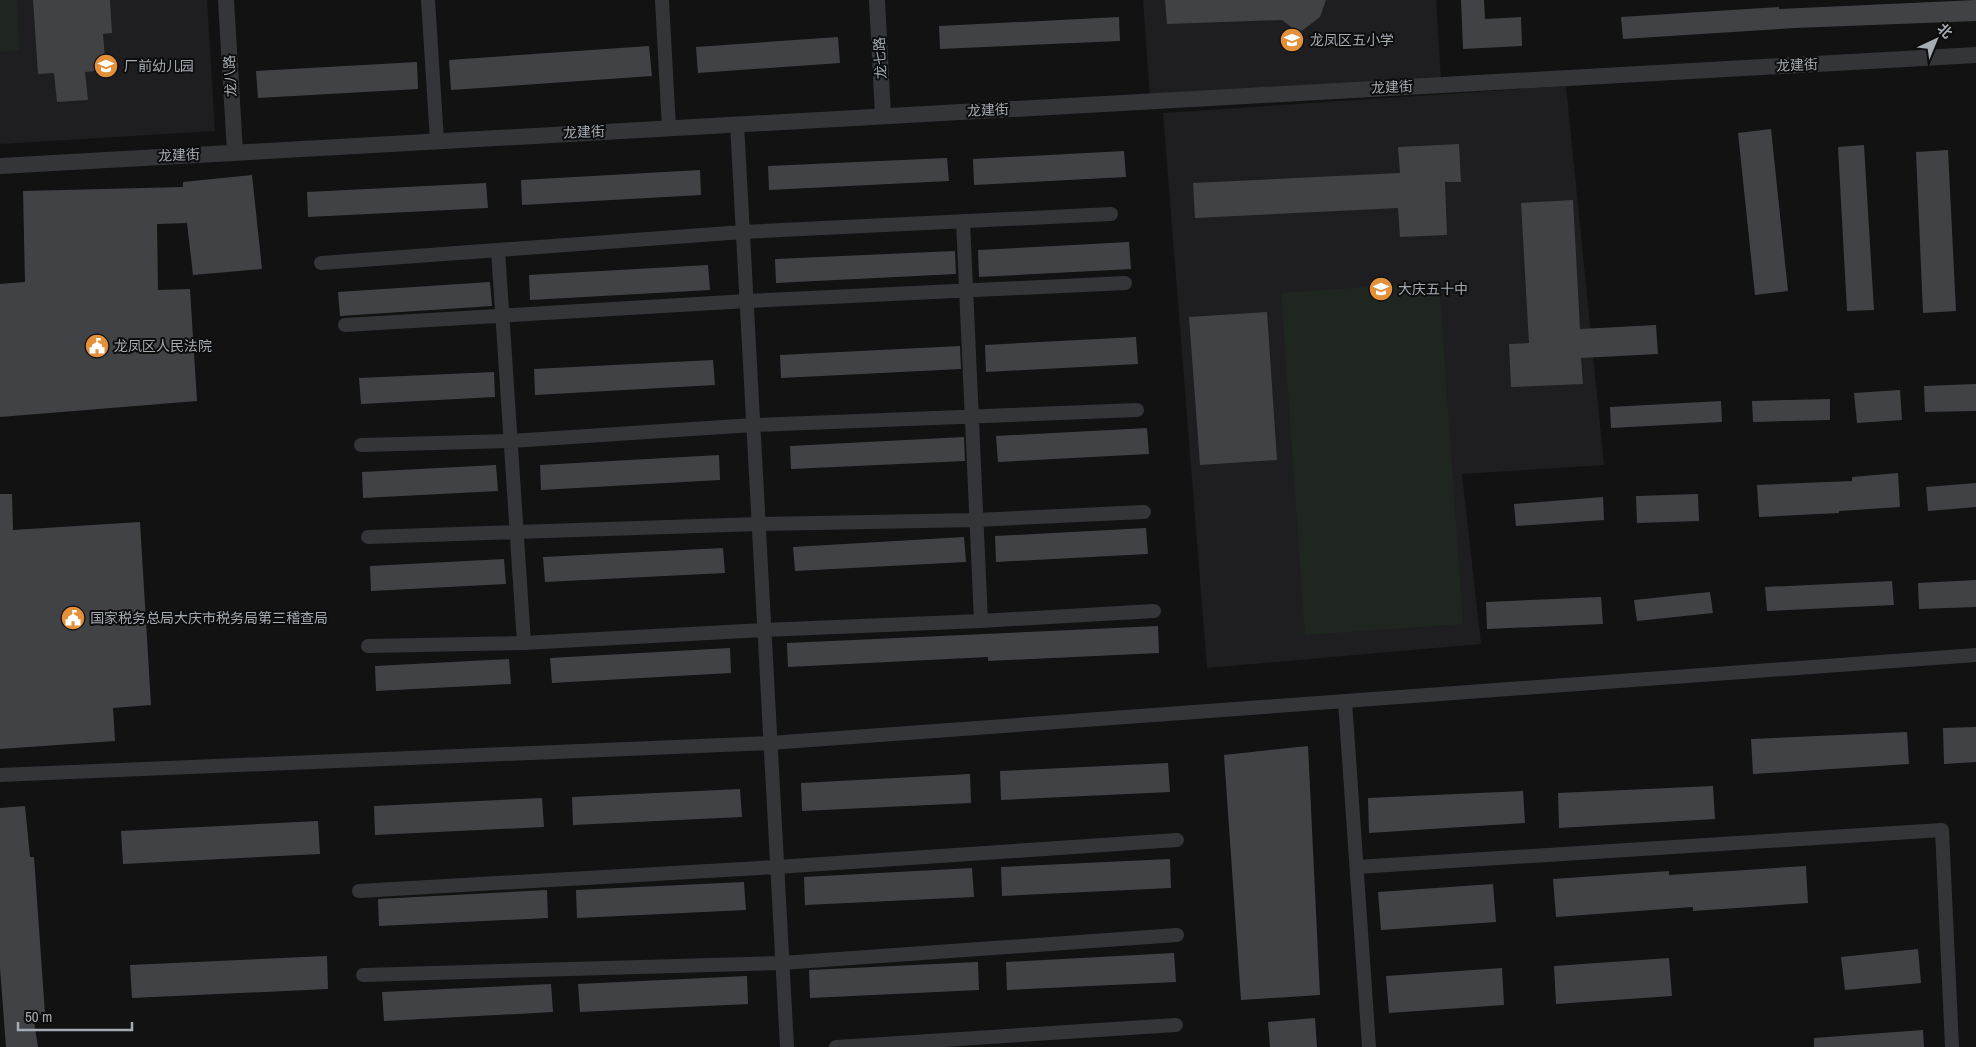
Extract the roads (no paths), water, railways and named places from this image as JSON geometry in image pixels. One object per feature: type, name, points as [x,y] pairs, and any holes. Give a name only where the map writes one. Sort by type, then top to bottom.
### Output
[{"type":"street","name":"龙八路","points":[[226,0],[235,152]]},
{"type":"street","points":[[428,0],[437,141]]},
{"type":"street","points":[[662,0],[669,128]]},
{"type":"street","name":"龙七路","points":[[877,0],[883,116]]},
{"type":"street","name":"龙建街","points":[[0,166],[1976,55]]},
{"type":"street","points":[[737,124],[787,1047]]},
{"type":"street","points":[[321,263],[743,232],[1111,214]]},
{"type":"street","points":[[963,221],[981,621]]},
{"type":"street","points":[[498,250],[524,643]]},
{"type":"street","points":[[345,324],[747,301],[1125,284]]},
{"type":"street","points":[[361,445],[511,441],[753,424],[1138,410]]},
{"type":"street","points":[[368,537],[759,524],[976,520],[1144,512]]},
{"type":"street","points":[[368,646],[524,643],[1154,611]]},
{"type":"street","points":[[0,775],[770,743],[1976,654]]},
{"type":"street","points":[[1345,701],[1369,1047]]},
{"type":"street","points":[[1357,867],[1942,830],[1952,1047]]},
{"type":"street","points":[[360,890],[777,867],[1177,840]]},
{"type":"street","points":[[363,975],[782,963],[1177,934]]},
{"type":"street","points":[[836,1047],[1176,1025]]},
{"type":"place","name":"龙凤区五小学","points":[[1292,40]]},
{"type":"place","name":"厂前幼儿园","points":[[106,66]]},
{"type":"place","name":"大庆五十中","points":[[1381,289]]},
{"type":"place","name":"龙凤区人民法院","points":[[97,346]]},
{"type":"place","name":"国家税务总局大庆市税务局第三稽查局","points":[[73,618]]}]
